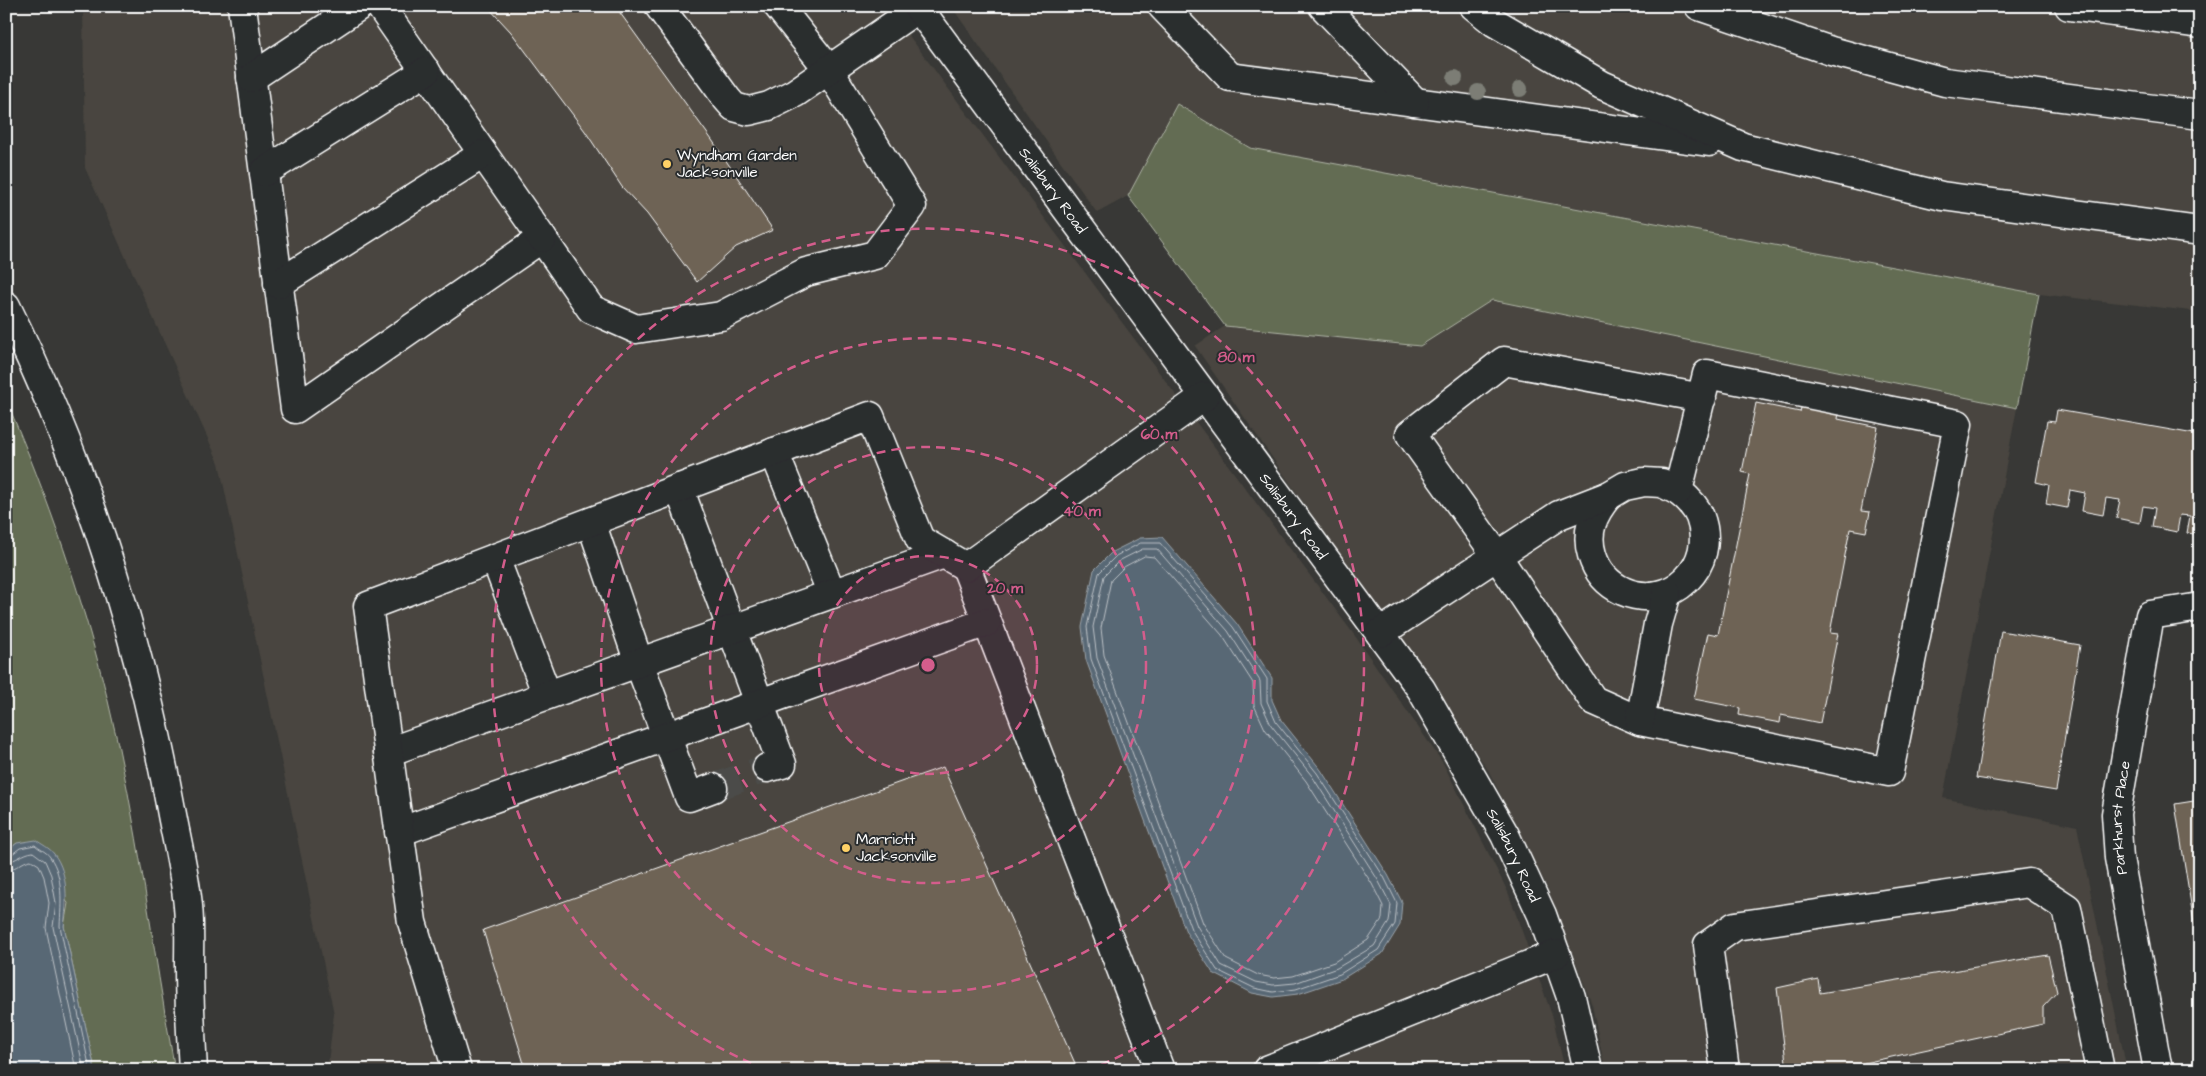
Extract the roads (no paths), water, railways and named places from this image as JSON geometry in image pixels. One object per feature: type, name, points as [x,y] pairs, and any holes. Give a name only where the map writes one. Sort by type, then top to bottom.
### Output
[{"type":"main road","points":[[242,6],[295,409],[542,238]]},
{"type":"main road","points":[[251,78],[359,6]]},
{"type":"main road","points":[[380,6],[591,309],[636,330],[721,316],[806,272],[876,255],[912,206],[829,70],[778,6]]},
{"type":"main road","points":[[659,6],[734,107],[749,111],[769,106],[795,93],[919,7]]},
{"type":"main road","points":[[1162,6],[1230,77],[1743,146],[1942,196],[2200,231]]},
{"type":"main road","points":[[1323,6],[1415,102]]},
{"type":"main road","points":[[1474,6],[1494,22],[1602,85],[1743,146]]},
{"type":"main road","points":[[1699,6],[1831,51],[1945,82],[2200,115]]},
{"type":"main road","points":[[2069,6],[2200,24]]},
{"type":"main road","name":"Salisbury Road","points":[[919,7],[1421,689],[1505,835],[1542,915],[1571,997],[1588,1070]]},
{"type":"main road","points":[[264,172],[426,71]]},
{"type":"main road","points":[[278,284],[483,154]]},
{"type":"main road","points":[[6,306],[40,375],[87,497],[123,601],[144,680],[161,759],[188,906],[193,1070]]},
{"type":"main road","points":[[1678,491],[1702,398],[1707,374],[1958,424],[1890,772],[1640,721],[1593,700],[1497,556],[1410,434],[1504,361],[1702,398]]},
{"type":"main road","points":[[388,752],[832,594],[955,561],[1205,396]]},
{"type":"main road","points":[[457,1070],[412,922],[368,606],[870,416],[920,540],[955,561],[987,622],[1160,1070]]},
{"type":"main road","points":[[774,452],[832,594]]},
{"type":"main road","points":[[1380,633],[1559,515],[1608,496],[1625,486],[1644,482],[1662,484],[1678,491],[1691,502],[1700,516],[1704,533],[1703,550],[1698,566],[1689,580],[1667,593],[1650,597],[1632,595],[1616,588],[1603,577],[1594,562],[1589,546],[1589,534],[1591,523],[1598,508],[1608,496]]},
{"type":"main road","points":[[679,488],[782,764],[768,768]]},
{"type":"main road","points":[[591,522],[639,663],[689,797],[714,788]]},
{"type":"main road","points":[[495,558],[547,695]]},
{"type":"main road","points":[[1640,721],[1658,624],[1667,593]]},
{"type":"main road","name":"Parkhurst Place","points":[[2158,1070],[2118,858],[2116,814],[2150,615],[2200,607]]},
{"type":"main road","points":[[400,832],[987,622]]},
{"type":"main road","points":[[1725,1070],[1708,945],[1735,926],[2029,883],[2067,908],[2100,1070]]},
{"type":"main road","points":[[1266,1070],[1556,954]]},
{"type":"water","points":[[1162,537],[1237,624],[1272,678],[1272,700],[1281,720],[1321,770],[1388,875],[1402,902],[1400,925],[1382,954],[1342,979],[1298,994],[1273,997],[1252,993],[1213,973],[1186,932],[1086,660],[1082,627],[1094,570],[1112,552],[1140,538]]},
{"type":"water","points":[[36,840],[52,852],[59,862],[65,880],[66,908],[64,926],[95,1070],[6,1070],[6,852],[17,843]]},
{"type":"tunnel","points":[[713,788],[767,768]]},
{"type":"place","name":"Wyndham Garden Jacksonville","points":[[667,164]]},
{"type":"place","name":"Marriott Jacksonville","points":[[846,848]]}]
